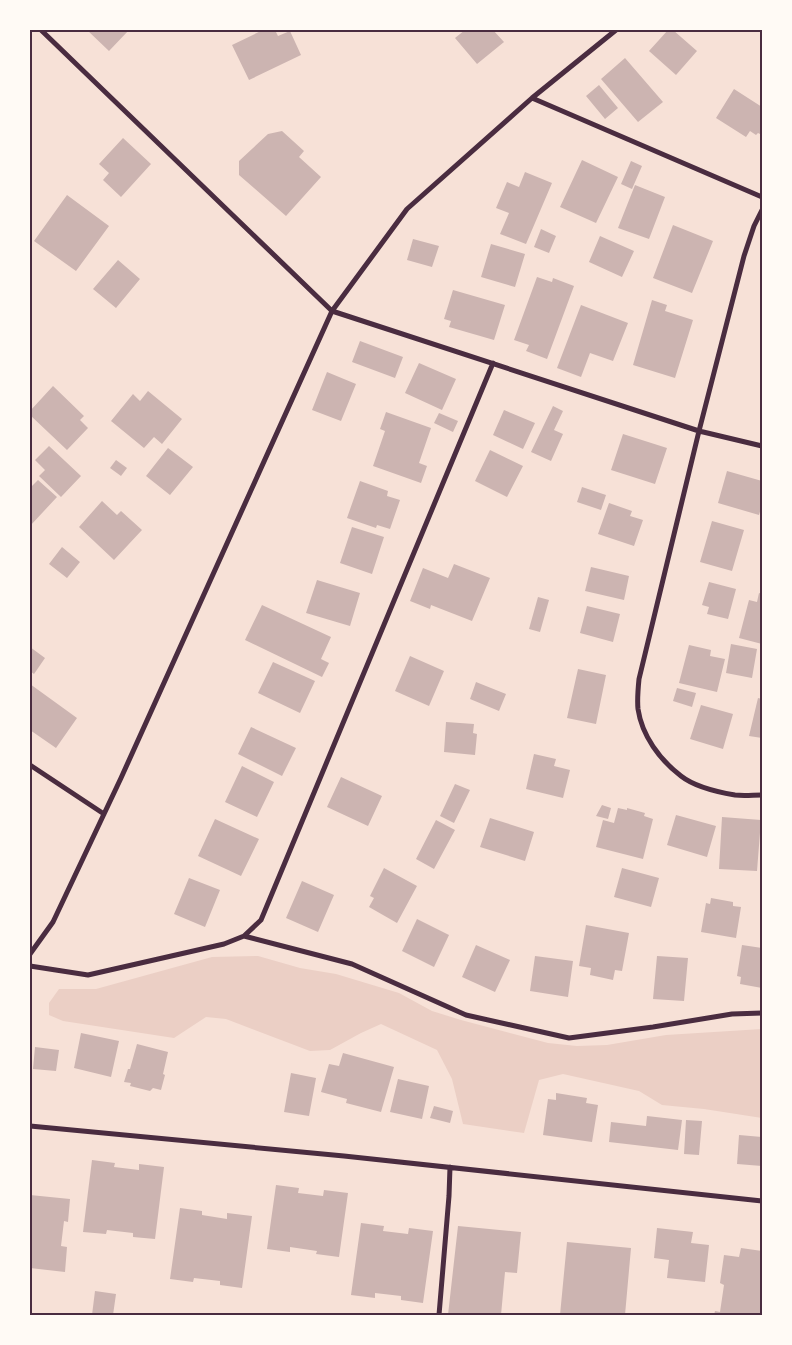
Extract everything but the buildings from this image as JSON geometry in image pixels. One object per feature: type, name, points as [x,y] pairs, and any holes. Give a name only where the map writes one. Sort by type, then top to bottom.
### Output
[{"type":"street","points":[[41,30],[332,311],[699,431],[762,446]]},
{"type":"street","points":[[30,954],[53,922],[121,778],[332,311],[407,209],[532,98],[616,30]]},
{"type":"street","points":[[532,98],[762,198]]},
{"type":"street","points":[[762,210],[754,226],[744,256],[699,431],[639,678],[638,709],[648,739],[657,754],[681,776],[708,789],[736,795],[762,796]]},
{"type":"street","points":[[30,966],[88,975],[224,944],[244,936],[261,920],[493,363]]},
{"type":"street","points":[[30,765],[104,814]]},
{"type":"street","points":[[244,936],[352,964],[466,1015],[569,1038],[732,1014],[762,1013]]},
{"type":"street","points":[[30,1126],[450,1167],[762,1201]]},
{"type":"street","points":[[439,1315],[450,1196],[450,1167]]},
{"type":"shaded area","points":[[258,956],[300,968],[336,974],[399,993],[432,1011],[548,1043],[577,1046],[607,1045],[666,1035],[762,1029],[762,1118],[662,1105],[639,1091],[563,1074],[539,1080],[524,1133],[463,1124],[452,1079],[437,1050],[381,1024],[330,1050],[310,1051],[226,1019],[206,1017],[174,1038],[63,1021],[49,1015],[49,1003],[59,989],[96,989],[212,957]]}]
